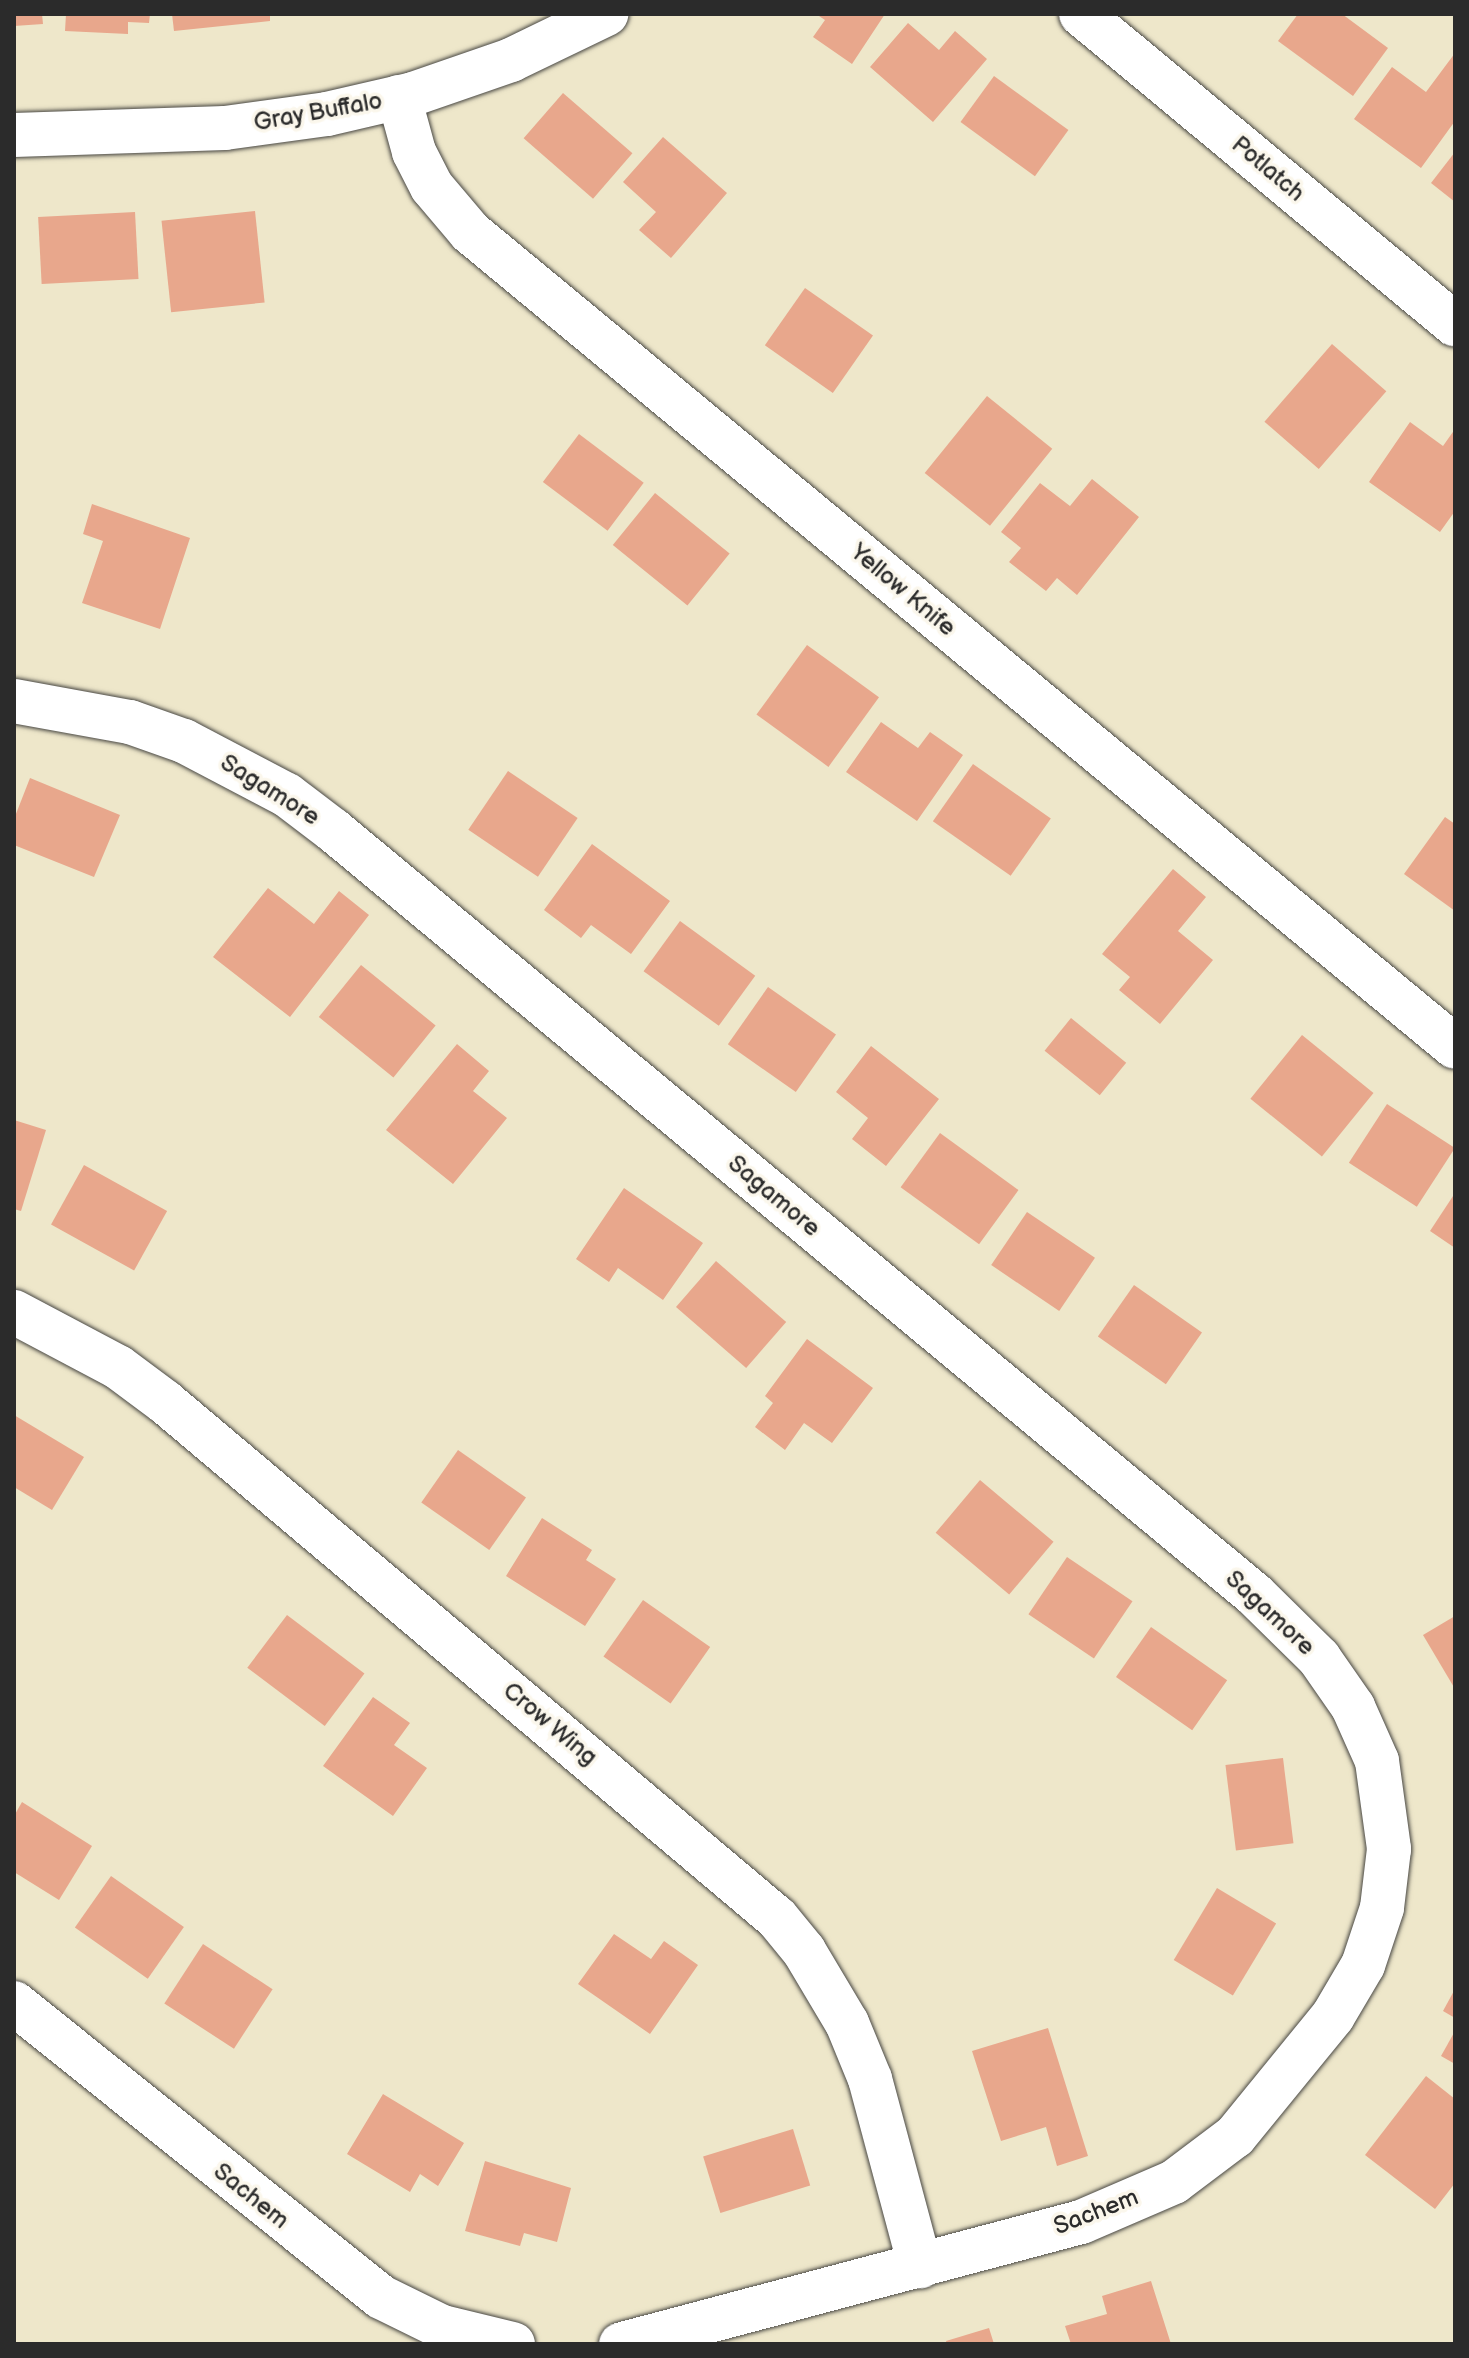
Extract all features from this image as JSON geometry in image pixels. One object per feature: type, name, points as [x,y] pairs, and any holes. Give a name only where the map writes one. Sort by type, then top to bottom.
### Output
[{"type":"street","name":"Gray Buffalo","points":[[14,135],[225,128],[327,114],[399,97],[511,60],[606,14]]},
{"type":"street","name":"Potlatch","points":[[1081,14],[1455,325]]},
{"type":"street","name":"Yellow Knife","points":[[399,97],[414,152],[432,187],[470,232],[1455,1047]]},
{"type":"street","name":"Sagamore","points":[[14,701],[130,722],[198,747],[287,795],[1255,1595],[1319,1658],[1353,1707],[1377,1761],[1389,1849]]},
{"type":"street","name":"Crow Wing","points":[[14,1312],[93,1352],[165,1402],[777,1918],[827,1986],[853,2037],[870,2079],[920,2266]]},
{"type":"street","name":"Sachem","points":[[621,2344],[1081,2222],[1174,2182],[1235,2136],[1261,2110],[1333,2016],[1363,1965],[1382,1908],[1389,1849]]},
{"type":"street","name":"Sachem","points":[[14,2003],[381,2297],[442,2327],[513,2344]]},
{"type":"building","points":[[14,14],[42,14],[43,24],[14,26]]},
{"type":"building","points":[[66,14],[150,14],[149,23],[128,22],[128,34],[65,31]]},
{"type":"building","points":[[172,14],[270,14],[270,21],[174,31]]},
{"type":"building","points":[[816,14],[885,14],[852,64],[813,37],[825,20]]},
{"type":"building","points":[[1298,14],[1342,14],[1388,48],[1353,96],[1278,41]]},
{"type":"building","points":[[908,23],[939,50],[955,31],[987,59],[933,122],[870,67]]},
{"type":"building","points":[[1455,53],[1455,121],[1421,168],[1354,119],[1392,67],[1426,92]]},
{"type":"building","points":[[994,76],[1068,130],[1035,176],[960,122]]},
{"type":"building","points":[[563,93],[632,153],[593,199],[524,138]]},
{"type":"building","points":[[663,137],[727,193],[671,258],[639,230],[656,212],[623,182]]},
{"type":"building","points":[[1455,152],[1455,202],[1431,183]]},
{"type":"building","points":[[255,211],[265,302],[171,312],[162,221]]},
{"type":"building","points":[[135,212],[139,279],[42,284],[38,217]]},
{"type":"building","points":[[805,288],[873,336],[833,393],[765,345]]},
{"type":"building","points":[[1332,344],[1386,391],[1319,469],[1264,422]]},
{"type":"building","points":[[987,396],[1052,449],[990,526],[925,473]]},
{"type":"building","points":[[1410,422],[1443,446],[1455,429],[1455,511],[1440,532],[1369,482]]},
{"type":"building","points":[[579,434],[644,483],[608,531],[543,482]]},
{"type":"building","points":[[1092,479],[1139,517],[1077,595],[1057,578],[1046,591],[1009,562],[1021,548],[1001,532],[1040,483],[1070,506]]},
{"type":"building","points":[[655,493],[730,553],[687,605],[613,545]]},
{"type":"building","points":[[92,504],[190,538],[160,629],[82,603],[103,541],[83,534]]},
{"type":"building","points":[[807,645],[879,697],[828,767],[756,715]]},
{"type":"building","points":[[881,722],[918,748],[930,732],[963,755],[917,821],[846,772]]},
{"type":"building","points":[[973,764],[1051,818],[1011,876],[933,821]]},
{"type":"building","points":[[508,771],[578,818],[538,877],[468,830]]},
{"type":"building","points":[[30,778],[120,815],[94,877],[14,845],[14,819]]},
{"type":"building","points":[[1445,817],[1455,824],[1455,911],[1404,874]]},
{"type":"building","points":[[592,844],[670,901],[631,954],[591,925],[581,938],[544,910]]},
{"type":"building","points":[[1173,869],[1206,897],[1178,931],[1213,960],[1160,1024],[1119,990],[1130,977],[1102,954]]},
{"type":"building","points":[[268,888],[314,924],[339,891],[369,915],[290,1017],[213,957]]},
{"type":"building","points":[[680,921],[755,976],[719,1026],[644,971]]},
{"type":"building","points":[[361,965],[436,1025],[393,1077],[319,1017]]},
{"type":"building","points":[[768,987],[836,1035],[796,1092],[728,1044]]},
{"type":"building","points":[[1071,1018],[1126,1063],[1100,1095],[1045,1051]]},
{"type":"building","points":[[1302,1035],[1373,1093],[1322,1157],[1250,1099]]},
{"type":"building","points":[[457,1044],[489,1071],[473,1091],[507,1118],[453,1184],[386,1130]]},
{"type":"building","points":[[871,1046],[939,1099],[886,1166],[852,1139],[868,1118],[836,1092]]},
{"type":"building","points":[[1387,1104],[1455,1148],[1417,1207],[1349,1163]]},
{"type":"building","points":[[14,1120],[46,1130],[21,1211],[14,1209]]},
{"type":"building","points":[[940,1133],[1018,1190],[979,1244],[901,1187]]},
{"type":"building","points":[[84,1165],[167,1211],[134,1271],[51,1224]]},
{"type":"building","points":[[624,1188],[703,1243],[663,1300],[618,1268],[609,1282],[576,1259]]},
{"type":"building","points":[[1455,1193],[1455,1248],[1430,1231]]},
{"type":"building","points":[[1027,1212],[1095,1258],[1059,1311],[991,1265]]},
{"type":"building","points":[[716,1261],[786,1322],[746,1368],[676,1307]]},
{"type":"building","points":[[1134,1285],[1202,1333],[1166,1384],[1098,1337]]},
{"type":"building","points":[[807,1339],[873,1388],[832,1443],[804,1423],[785,1450],[755,1427],[773,1403],[765,1396]]},
{"type":"building","points":[[14,1415],[84,1457],[52,1510],[14,1487]]},
{"type":"building","points":[[458,1450],[526,1498],[489,1550],[421,1502]]},
{"type":"building","points":[[980,1480],[1054,1542],[1009,1595],[936,1533]]},
{"type":"building","points":[[542,1518],[592,1550],[586,1560],[616,1579],[585,1626],[506,1576]]},
{"type":"building","points":[[1067,1557],[1132,1601],[1094,1658],[1028,1614]]},
{"type":"building","points":[[643,1600],[710,1647],[671,1704],[603,1657]]},
{"type":"building","points":[[287,1615],[364,1673],[325,1726],[247,1668]]},
{"type":"building","points":[[1455,1616],[1455,1689],[1423,1635]]},
{"type":"building","points":[[1151,1627],[1227,1680],[1192,1730],[1116,1677]]},
{"type":"building","points":[[373,1697],[410,1723],[394,1745],[427,1768],[393,1816],[323,1766]]},
{"type":"building","points":[[1283,1758],[1293,1843],[1236,1850],[1225,1765]]},
{"type":"building","points":[[22,1802],[92,1846],[59,1900],[14,1872],[14,1816]]},
{"type":"building","points":[[111,1876],[184,1927],[148,1979],[75,1928]]},
{"type":"building","points":[[1217,1888],[1276,1924],[1233,1996],[1174,1960]]},
{"type":"building","points":[[614,1934],[651,1959],[664,1941],[698,1965],[650,2034],[578,1984]]},
{"type":"building","points":[[203,1944],[273,1989],[234,2049],[164,2004]]},
{"type":"building","points":[[1455,1989],[1455,2018],[1443,2011]]},
{"type":"building","points":[[1048,2028],[1088,2156],[1057,2166],[1046,2127],[1001,2141],[972,2051]]},
{"type":"building","points":[[1455,2031],[1455,2064],[1441,2056]]},
{"type":"building","points":[[1426,2076],[1455,2099],[1455,2183],[1435,2209],[1365,2155]]},
{"type":"building","points":[[383,2094],[464,2143],[438,2186],[420,2174],[410,2192],[347,2154]]},
{"type":"building","points":[[793,2129],[810,2185],[720,2213],[703,2156]]},
{"type":"building","points":[[485,2161],[571,2188],[557,2242],[524,2233],[520,2246],[465,2231]]},
{"type":"building","points":[[1151,2281],[1171,2344],[1071,2344],[1065,2326],[1107,2314],[1102,2296]]},
{"type":"building","points":[[989,2328],[994,2344],[947,2344],[946,2341]]}]
